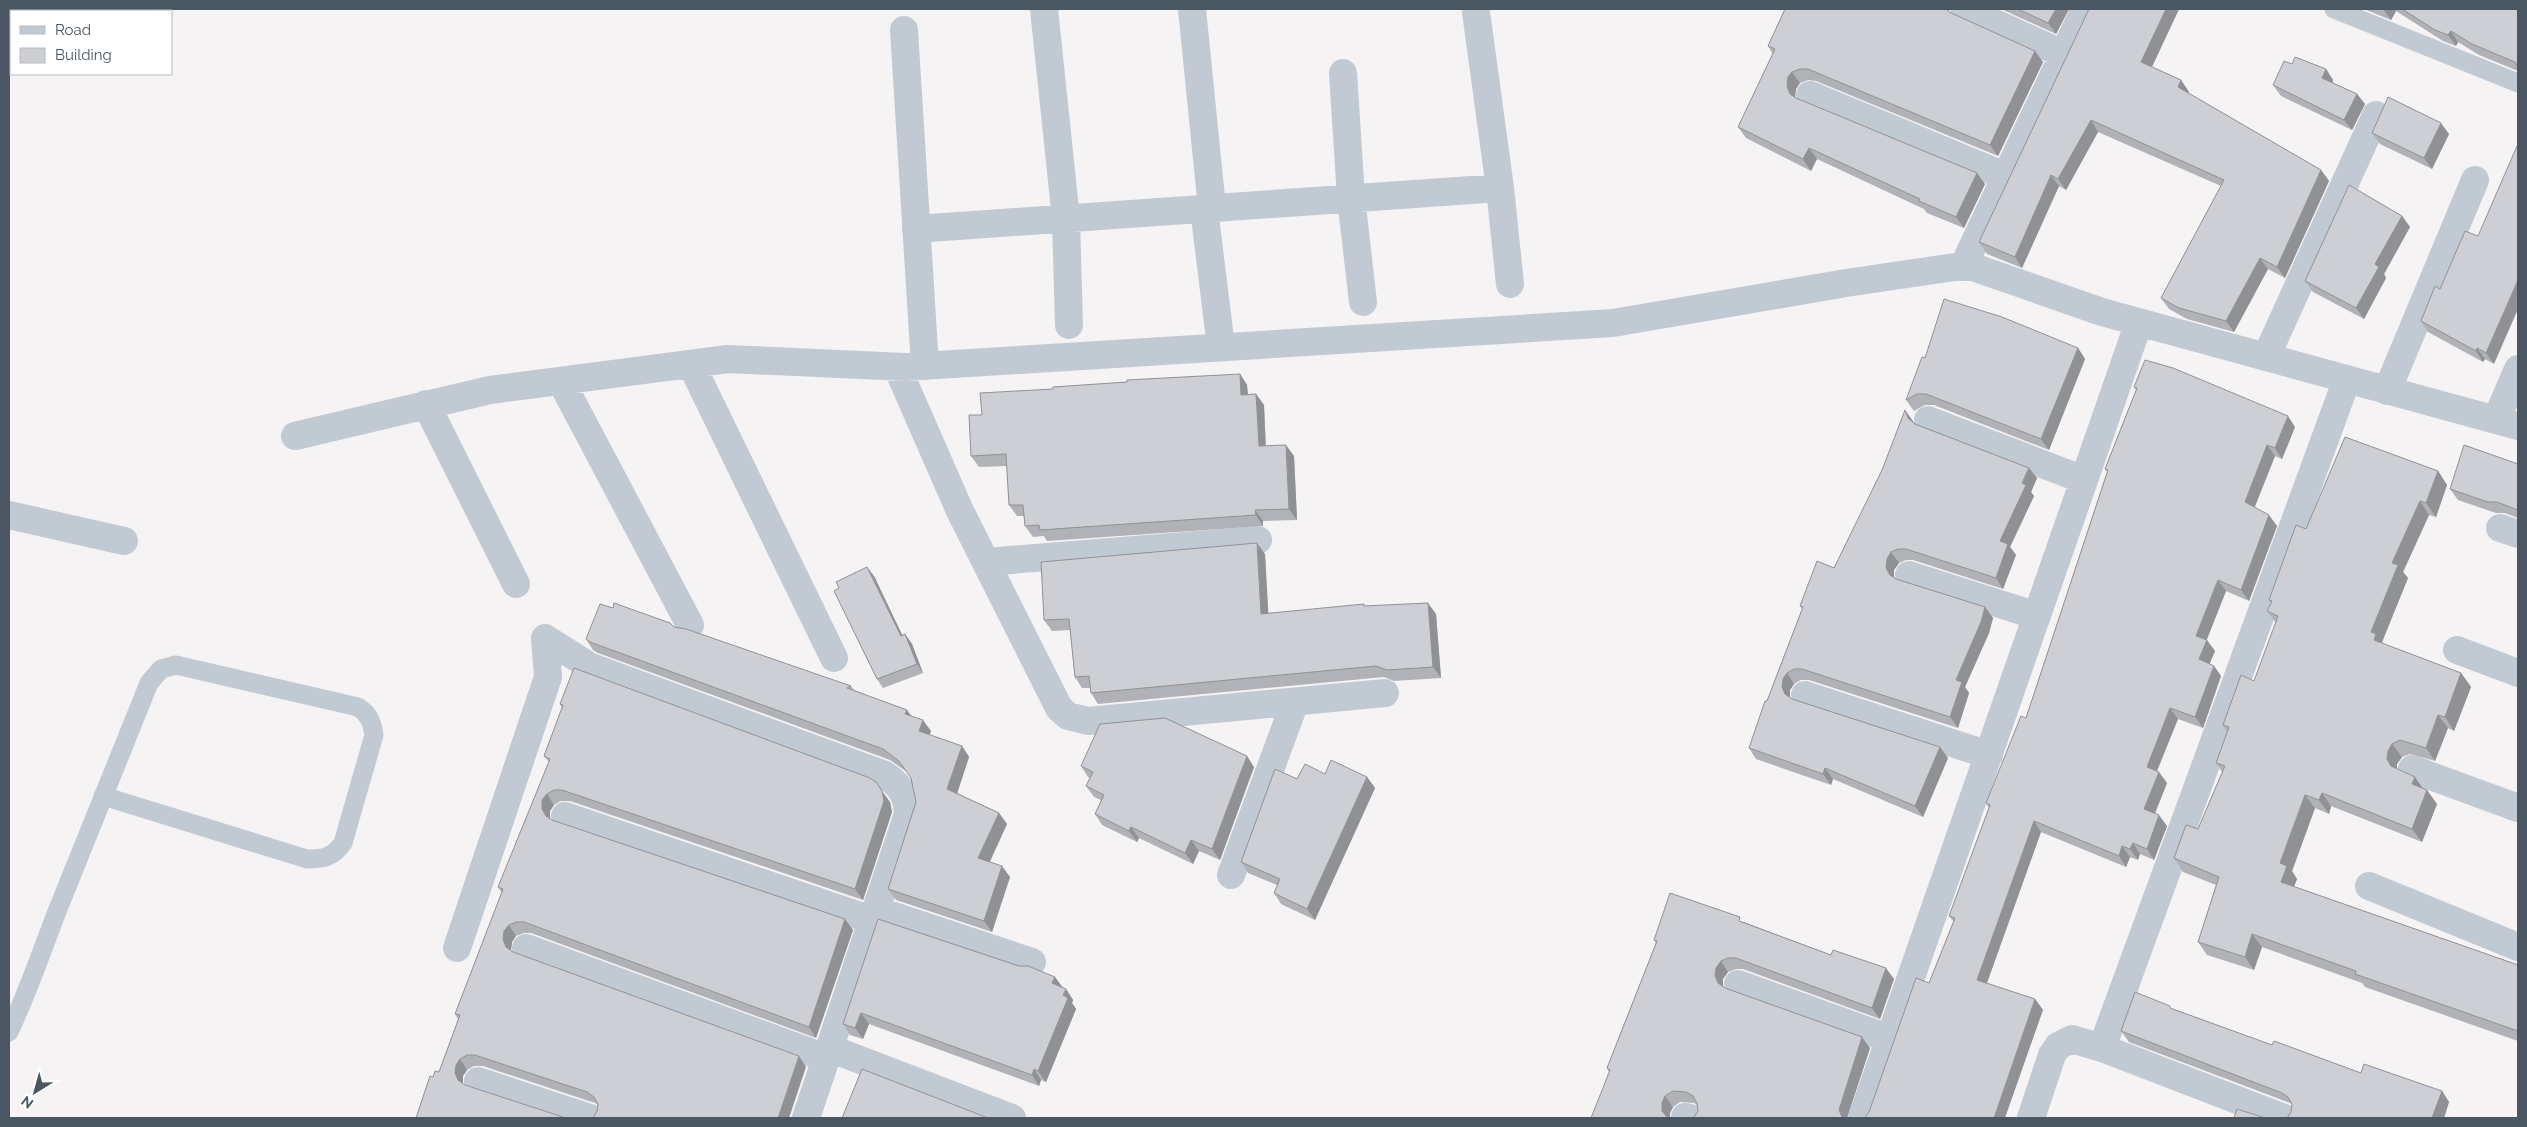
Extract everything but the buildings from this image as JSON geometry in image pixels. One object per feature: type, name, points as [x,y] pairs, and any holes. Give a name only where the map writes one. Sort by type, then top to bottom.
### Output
[{"type":"street","points":[[1044,9],[1066,219],[1068,325]]},
{"type":"street","points":[[1192,9],[1221,347]]},
{"type":"street","points":[[1964,9],[2063,54]]},
{"type":"street","points":[[1963,267],[2085,9]]},
{"type":"street","points":[[1476,12],[1500,188],[1510,284]]},
{"type":"street","points":[[904,30],[925,366]]},
{"type":"street","points":[[1343,73],[1351,198],[1363,302]]},
{"type":"street","points":[[1810,95],[2005,176]]},
{"type":"street","points":[[2266,357],[2376,115]]},
{"type":"street","points":[[2388,391],[2475,180]]},
{"type":"street","points":[[916,229],[1500,188]]},
{"type":"street","points":[[295,436],[490,390],[728,359],[897,367],[925,366],[1630,321],[1846,283],[1963,267],[1990,272],[2085,307],[2507,423],[2518,369]]},
{"type":"street","points":[[1862,1118],[2139,322]]},
{"type":"street","points":[[691,364],[834,658]]},
{"type":"street","points":[[897,367],[960,511],[1060,708],[1068,716],[1088,721],[1385,693]]},
{"type":"street","points":[[2102,1048],[2347,380]]},
{"type":"street","points":[[561,381],[690,625]]},
{"type":"street","points":[[426,404],[516,584]]},
{"type":"street","points":[[1928,420],[2084,480]]},
{"type":"street","points":[[9,515],[124,541]]},
{"type":"street","points":[[986,562],[1258,540]]},
{"type":"street","points":[[1909,575],[2037,616]]},
{"type":"street","points":[[456,948],[548,677],[545,638],[591,667],[885,775],[898,784],[907,798],[908,814],[806,1118]]},
{"type":"street","points":[[2457,650],[2518,673]]},
{"type":"street","points":[[1805,695],[1988,755]]},
{"type":"street","points":[[1231,875],[1295,702]]},
{"type":"street","points":[[2412,769],[2518,808]]},
{"type":"street","points":[[565,816],[874,915],[1032,962]]},
{"type":"street","points":[[2369,886],[2518,947]]},
{"type":"street","points":[[526,948],[1012,1118]]},
{"type":"street","points":[[1738,984],[1890,1039]]},
{"type":"street","points":[[2031,1118],[2052,1056],[2058,1046],[2072,1040],[2102,1048],[2284,1118]]},
{"type":"street","points":[[478,1081],[590,1118]]},
{"type":"lane","points":[[2334,9],[2518,83]]},
{"type":"lane","points":[[9,1032],[22,1005],[104,796],[149,683],[161,669],[176,665],[358,707],[365,711],[372,722],[374,735],[343,843],[334,854],[322,859],[307,859],[104,796]]}]
